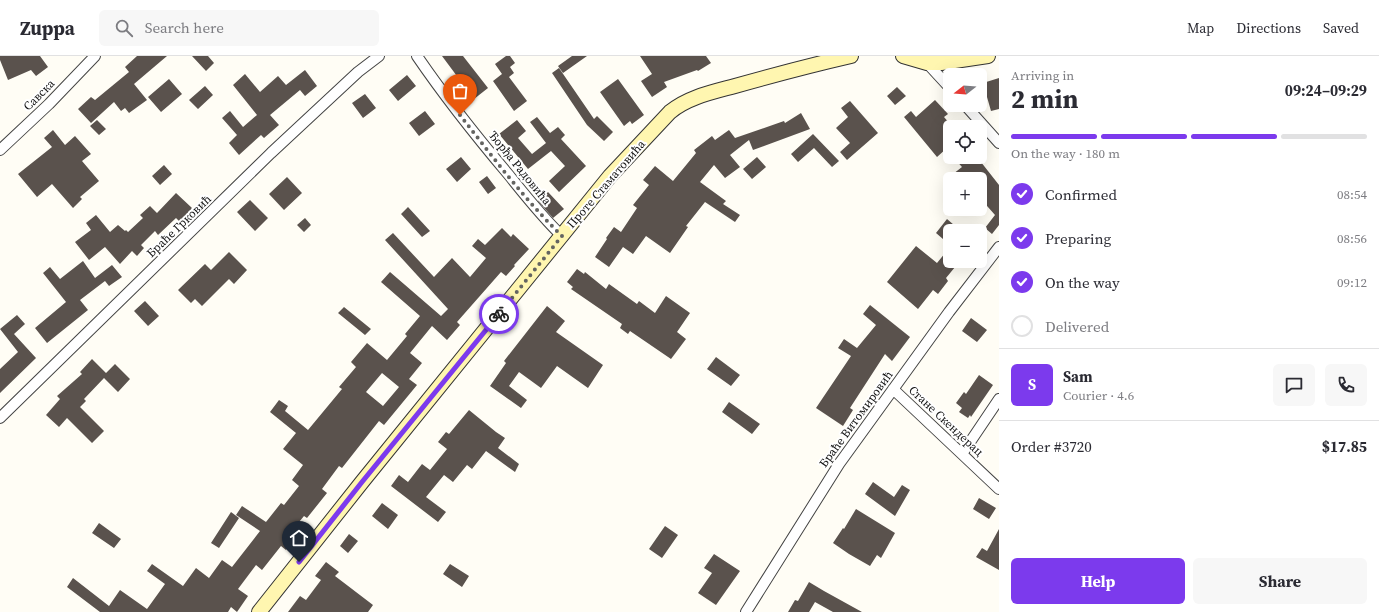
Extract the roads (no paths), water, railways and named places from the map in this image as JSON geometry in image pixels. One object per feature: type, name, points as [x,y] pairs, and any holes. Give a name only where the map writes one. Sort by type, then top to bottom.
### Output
[{"type":"street","name":"Савска","points":[[0,150],[49,104],[95,56]]},
{"type":"street","name":"Браће Грковић","points":[[0,418],[271,153],[358,72],[379,56]]},
{"type":"street","name":"Ђорђа Радовића","points":[[417,56],[435,82],[494,158],[546,221],[562,236]]},
{"type":"street","name":"Проте Стаматовића","points":[[259,612],[362,482],[610,176],[657,125],[678,106],[699,97],[775,75],[851,56]]},
{"type":"street","points":[[903,56],[927,63],[953,62],[988,56]]},
{"type":"street","points":[[927,63],[943,80]]},
{"type":"street","points":[[971,112],[999,143]]},
{"type":"street","name":"Браће Витомировић","points":[[746,612],[839,464],[949,312],[999,248]]},
{"type":"street","name":"Стане Скендерац","points":[[893,389],[999,489]]},
{"type":"street","points":[[962,454],[999,399]]}]
